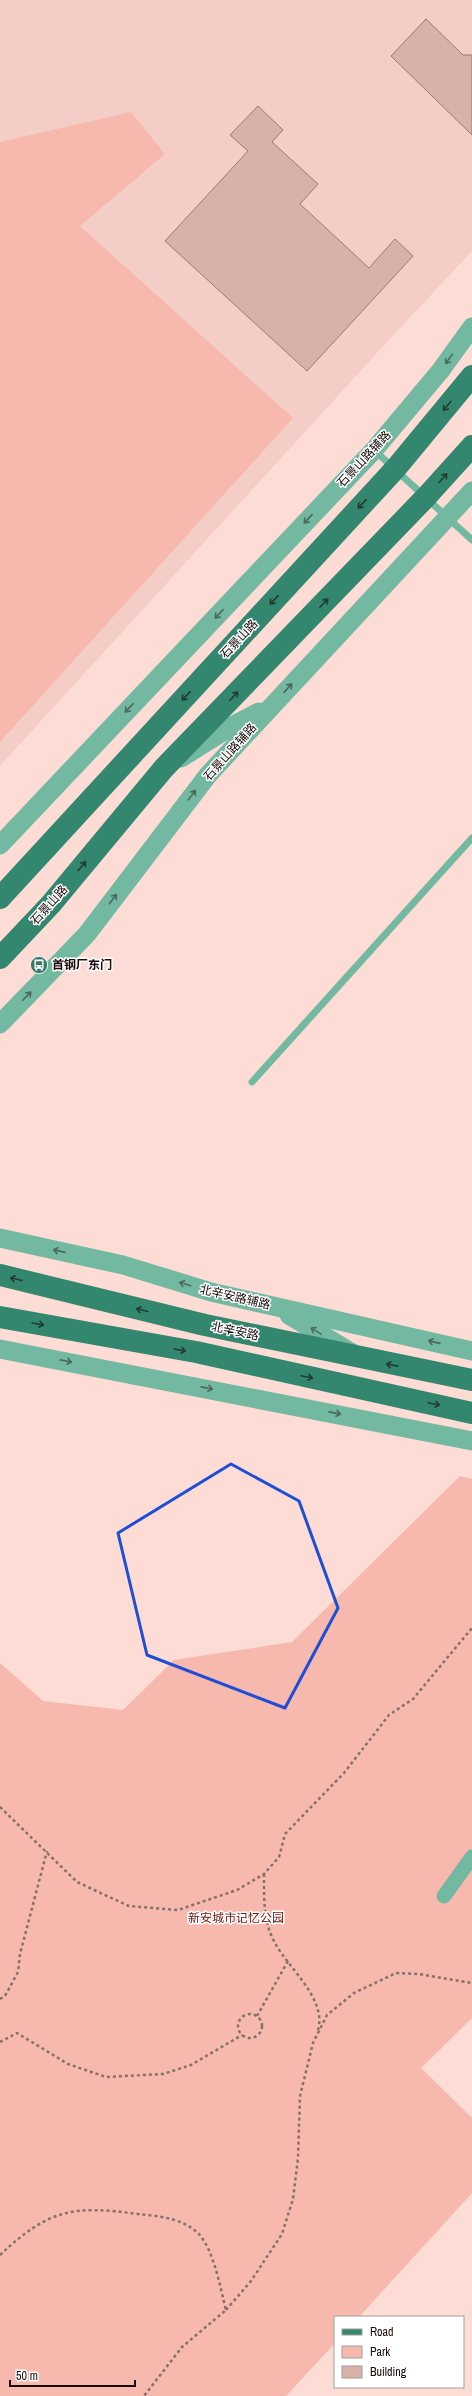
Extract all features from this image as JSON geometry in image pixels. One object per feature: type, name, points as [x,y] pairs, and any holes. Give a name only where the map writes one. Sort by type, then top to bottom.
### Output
[{"type":"main road","name":"石景山路","points":[[0,898],[396,468],[472,376]]},
{"type":"main road","name":"石景山路","points":[[0,958],[51,904],[164,768],[426,498],[472,446]]},
{"type":"main road","name":"北辛安路","points":[[0,1275],[205,1325],[362,1359],[472,1380]]},
{"type":"main road","points":[[0,1316],[196,1352],[472,1412]]},
{"type":"street","name":"石景山路辅路","points":[[0,845],[374,450],[441,370],[472,327]]},
{"type":"street","name":"石景山路辅路","points":[[0,1024],[87,934],[208,775],[472,491]]},
{"type":"street","points":[[164,768],[232,726],[271,706]]},
{"type":"street","name":"北辛安路辅路","points":[[0,1238],[123,1265],[211,1292],[472,1351]]},
{"type":"street","points":[[275,1306],[362,1359]]},
{"type":"street","points":[[0,1349],[472,1441]]},
{"type":"street","points":[[444,1896],[472,1857]]},
{"type":"lane","points":[[374,450],[396,468],[472,540]]},
{"type":"lane","points":[[252,1082],[472,838]]},
{"type":"path","points":[[0,1807],[78,1882],[128,1906],[178,1910],[237,1890],[264,1874],[279,1857],[285,1834],[344,1773],[389,1715],[413,1699],[472,1628]]},
{"type":"path","points":[[0,1999],[4,1996],[18,1972],[20,1954],[47,1851]]},
{"type":"path","points":[[264,1874],[265,1911],[275,1943],[308,1987],[321,2020],[317,2035]]},
{"type":"path","points":[[257,2016],[288,1961]]},
{"type":"path","points":[[144,2396],[182,2347],[226,2310],[251,2281],[282,2234],[293,2199],[298,2158],[300,2096],[313,2043],[327,2015],[354,1993],[396,1973],[418,1974],[472,1984]]},
{"type":"path","points":[[252,2013],[257,2016],[263,2025],[258,2036],[247,2038],[242,2035],[238,2026],[242,2016],[252,2013]]},
{"type":"path","points":[[0,2042],[17,2033],[68,2064],[106,2077],[163,2074],[191,2065],[242,2035]]},
{"type":"path","points":[[0,2255],[23,2233],[59,2214],[81,2209],[112,2209],[172,2218],[198,2233],[214,2262],[226,2310]]},
{"type":"highlighted area","points":[[231,1464],[299,1501],[338,1608],[285,1708],[147,1655],[118,1533]]},
{"type":"shaded area","points":[[0,0],[472,0],[472,251],[386,343],[0,766]]},
{"type":"green space","points":[[131,112],[165,154],[80,226],[293,418],[0,742],[0,142]]},
{"type":"green space","name":"新安城市记忆公园","points":[[460,1476],[472,1479],[472,2018],[421,2068],[472,2118],[472,2193],[360,2316],[334,2316],[334,2344],[286,2396],[0,2396],[0,1663],[43,1701],[123,1710],[174,1660],[292,1642]]},
{"type":"building","points":[[426,19],[463,55],[472,55],[472,135],[391,56]]},
{"type":"building","points":[[258,106],[283,130],[272,142],[318,184],[300,204],[369,268],[395,239],[413,256],[307,371],[165,241],[248,151],[230,135]]},
{"type":"place","name":"首钢厂东门","points":[[39,965]]}]
